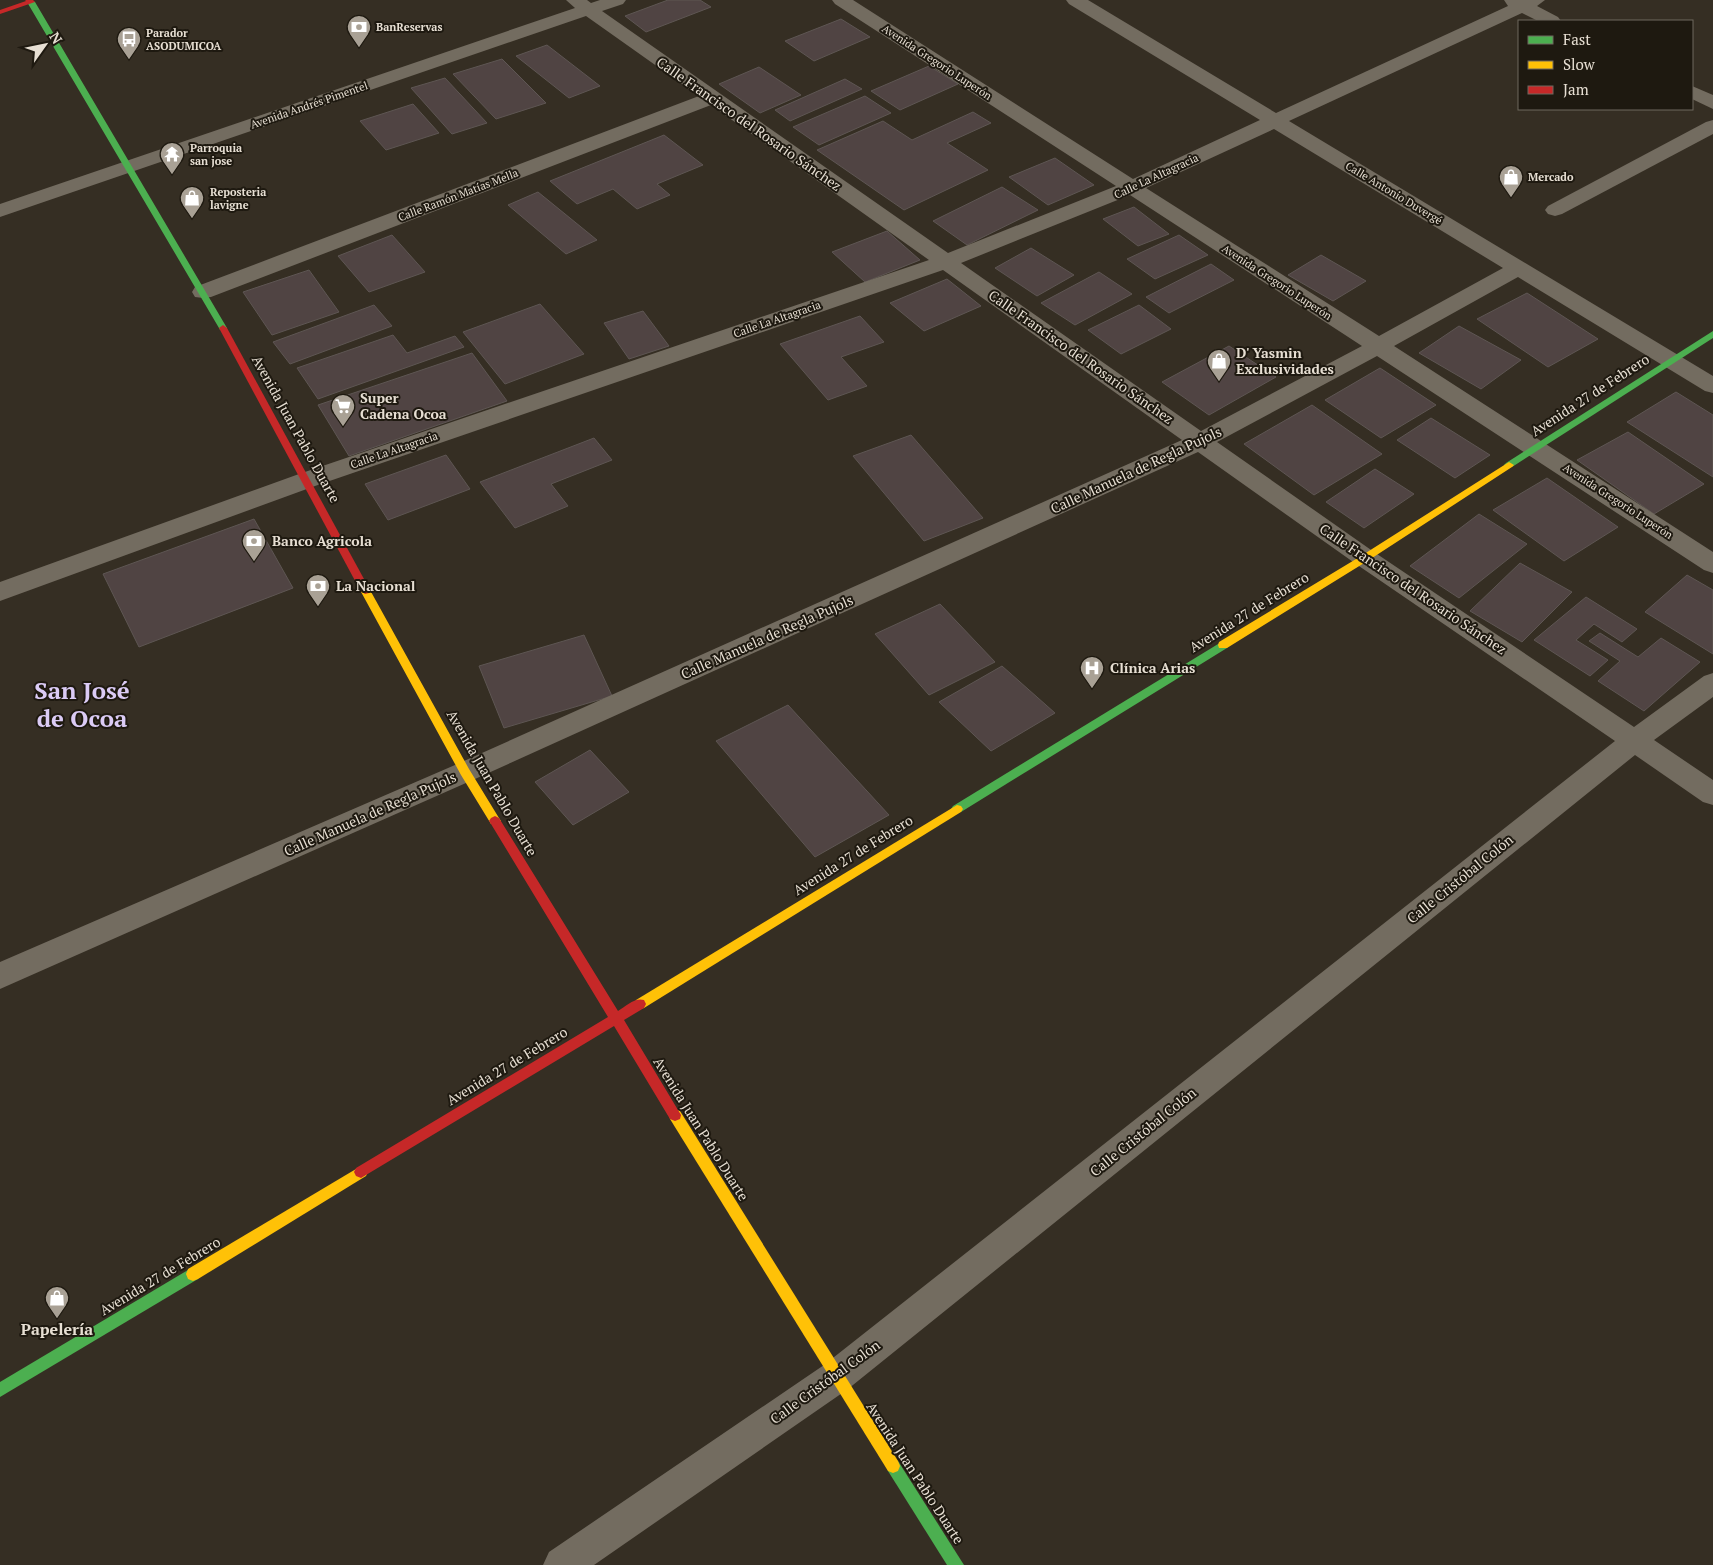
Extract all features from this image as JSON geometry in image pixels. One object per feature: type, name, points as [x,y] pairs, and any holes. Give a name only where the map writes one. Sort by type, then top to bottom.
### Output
[{"type":"main road","points":[[0,12],[33,1]]},
{"type":"main road","name":"Avenida Juan Pablo Duarte","points":[[33,1],[127,168],[203,292],[466,772],[615,1019],[836,1377],[956,1565]]},
{"type":"main road","name":"Avenida 27 de Febrero","points":[[0,1390],[615,1019],[1364,558],[1713,334]]},
{"type":"street","name":"Avenida Andrés Pimentel","points":[[0,211],[127,168],[582,5],[617,0]]},
{"type":"street","name":"Avenida Gregorio Luperón","points":[[841,0],[1713,564]]},
{"type":"street","name":"Calle Antonio Duvergé","points":[[1075,0],[1713,386]]},
{"type":"street","name":"Calle La Altagracia","points":[[0,592],[306,480],[1001,242],[1132,187],[1524,2]]},
{"type":"street","points":[[1524,2],[1551,20]]},
{"type":"street","name":"Calle Francisco del Rosario Sánchez","points":[[582,5],[1364,558],[1713,794]]},
{"type":"street","points":[[1693,93],[1713,103]]},
{"type":"street","name":"Calle Ramón Matías Mella","points":[[203,292],[712,98]]},
{"type":"street","points":[[1555,210],[1713,126]]},
{"type":"street","name":"Calle Manuela de Regla Pujols","points":[[0,976],[466,772],[1201,441],[1378,347],[1519,268]]},
{"type":"street","name":"Calle Cristóbal Colón","points":[[562,1565],[836,1377],[1635,740],[1713,683]]},
{"type":"building","points":[[668,0],[700,0],[711,7],[646,32],[625,16]]},
{"type":"building","points":[[841,19],[870,37],[814,61],[785,41]]},
{"type":"building","points":[[547,45],[600,86],[569,98],[516,56]]},
{"type":"building","points":[[502,59],[546,103],[496,119],[453,74]]},
{"type":"building","points":[[929,66],[958,84],[900,110],[871,91]]},
{"type":"building","points":[[759,67],[801,95],[760,113],[719,84]]},
{"type":"building","points":[[445,78],[487,123],[452,134],[411,88]]},
{"type":"building","points":[[845,79],[862,89],[790,121],[775,110]]},
{"type":"building","points":[[865,96],[891,113],[819,145],[793,127]]},
{"type":"building","points":[[413,104],[439,133],[386,150],[360,121]]},
{"type":"building","points":[[973,112],[991,123],[947,143],[988,170],[904,210],[817,150],[883,121],[912,140]]},
{"type":"building","points":[[664,135],[703,165],[657,184],[670,195],[637,209],[613,189],[577,204],[550,181]]},
{"type":"building","points":[[1055,158],[1094,185],[1048,205],[1009,177]]},
{"type":"building","points":[[1002,187],[1038,210],[967,245],[933,221]]},
{"type":"building","points":[[538,192],[597,240],[566,254],[508,205]]},
{"type":"building","points":[[1134,207],[1169,234],[1138,246],[1103,219]]},
{"type":"building","points":[[887,231],[920,260],[865,282],[832,252]]},
{"type":"building","points":[[392,235],[425,272],[369,292],[338,256]]},
{"type":"building","points":[[1179,235],[1208,255],[1155,279],[1127,259]]},
{"type":"building","points":[[1031,248],[1074,275],[1037,296],[995,268]]},
{"type":"building","points":[[1321,255],[1366,281],[1333,301],[1288,275]]},
{"type":"building","points":[[1211,264],[1234,280],[1169,313],[1146,297]]},
{"type":"building","points":[[309,270],[339,312],[272,335],[243,292]]},
{"type":"building","points":[[1099,272],[1132,294],[1075,325],[1041,303]]},
{"type":"building","points":[[947,279],[981,306],[924,331],[890,303]]},
{"type":"building","points":[[1527,293],[1598,339],[1548,367],[1477,319]]},
{"type":"building","points":[[540,304],[584,354],[505,384],[463,332]]},
{"type":"building","points":[[374,305],[392,326],[290,364],[273,342]]},
{"type":"building","points":[[1139,305],[1171,329],[1121,354],[1088,330]]},
{"type":"building","points":[[643,311],[669,346],[629,359],[604,323]]},
{"type":"building","points":[[860,316],[884,342],[841,357],[867,386],[828,400],[780,344]]},
{"type":"building","points":[[1459,326],[1521,360],[1481,389],[1419,353]]},
{"type":"building","points":[[393,335],[407,353],[455,336],[464,347],[318,399],[297,368]]},
{"type":"building","points":[[1229,346],[1276,377],[1209,415],[1162,382]]},
{"type":"building","points":[[472,353],[507,401],[349,456],[318,405]]},
{"type":"building","points":[[1380,368],[1436,405],[1381,438],[1325,400]]},
{"type":"building","points":[[1676,392],[1713,415],[1713,477],[1627,422]]},
{"type":"building","points":[[1312,405],[1382,454],[1314,495],[1244,444]]},
{"type":"building","points":[[1431,418],[1490,455],[1455,478],[1397,440]]},
{"type":"building","points":[[1628,432],[1704,484],[1654,514],[1577,460]]},
{"type":"building","points":[[911,435],[983,518],[924,541],[853,456]]},
{"type":"building","points":[[594,438],[612,460],[551,484],[568,506],[515,528],[480,482]]},
{"type":"building","points":[[446,455],[470,489],[388,520],[365,484]]},
{"type":"building","points":[[1375,469],[1414,494],[1364,528],[1326,502]]},
{"type":"building","points":[[1547,478],[1618,527],[1564,561],[1493,510]]},
{"type":"building","points":[[1479,514],[1527,544],[1459,598],[1410,566]]},
{"type":"building","points":[[254,519],[293,588],[139,647],[103,574]]},
{"type":"building","points":[[1520,563],[1572,592],[1522,642],[1470,611]]},
{"type":"building","points":[[1687,575],[1713,590],[1713,654],[1645,612]]},
{"type":"building","points":[[1586,597],[1637,629],[1622,642],[1594,624],[1576,640],[1608,660],[1590,676],[1534,640]]},
{"type":"building","points":[[940,604],[995,662],[929,695],[875,634]]},
{"type":"building","points":[[1600,633],[1638,657],[1661,638],[1700,662],[1644,711],[1598,681],[1620,661],[1589,641]]},
{"type":"building","points":[[584,635],[612,696],[504,728],[479,666]]},
{"type":"building","points":[[1002,666],[1055,713],[991,751],[939,702]]},
{"type":"building","points":[[788,705],[889,815],[815,857],[716,741]]},
{"type":"building","points":[[590,750],[629,792],[573,825],[535,782]]},
{"type":"traffic: fast","points":[[31,2],[223,328]]},
{"type":"traffic: fast","points":[[1509,465],[1713,334]]},
{"type":"traffic: fast","points":[[957,809],[1223,645]]},
{"type":"traffic: fast","points":[[0,1390],[193,1274]]},
{"type":"traffic: fast","points":[[893,1466],[956,1565]]},
{"type":"traffic: slow","points":[[1223,645],[1365,558],[1509,465]]},
{"type":"traffic: slow","points":[[365,590],[465,772],[495,821]]},
{"type":"traffic: slow","points":[[640,1004],[957,809]]},
{"type":"traffic: slow","points":[[675,1115],[893,1466]]},
{"type":"traffic: slow","points":[[193,1274],[361,1172]]},
{"type":"traffic: jam","points":[[0,12],[31,2],[29,0]]},
{"type":"traffic: jam","points":[[223,328],[365,590]]},
{"type":"traffic: jam","points":[[495,821],[675,1115]]},
{"type":"traffic: jam","points":[[361,1172],[640,1004]]},
{"type":"place","name":"BanReservas","points":[[359,48]]},
{"type":"place","name":"Parador ASODUMICOA","points":[[129,60]]},
{"type":"place","name":"Parroquia san jose","points":[[172,175]]},
{"type":"place","name":"Mercado","points":[[1511,198]]},
{"type":"place","name":"Reposteria lavigne","points":[[192,219]]},
{"type":"place","name":"D' Yasmin Exclusividades","points":[[1219,382]]},
{"type":"place","name":"Super Cadena Ocoa","points":[[343,427]]},
{"type":"place","name":"Banco Agricola","points":[[254,562]]},
{"type":"place","name":"La Nacional","points":[[318,607]]},
{"type":"place","name":"Clínica Arias","points":[[1092,689]]},
{"type":"place","name":"Papelería","points":[[57,1319]]},
{"type":"district","name":"San José de Ocoa","points":[[82,705]]}]
